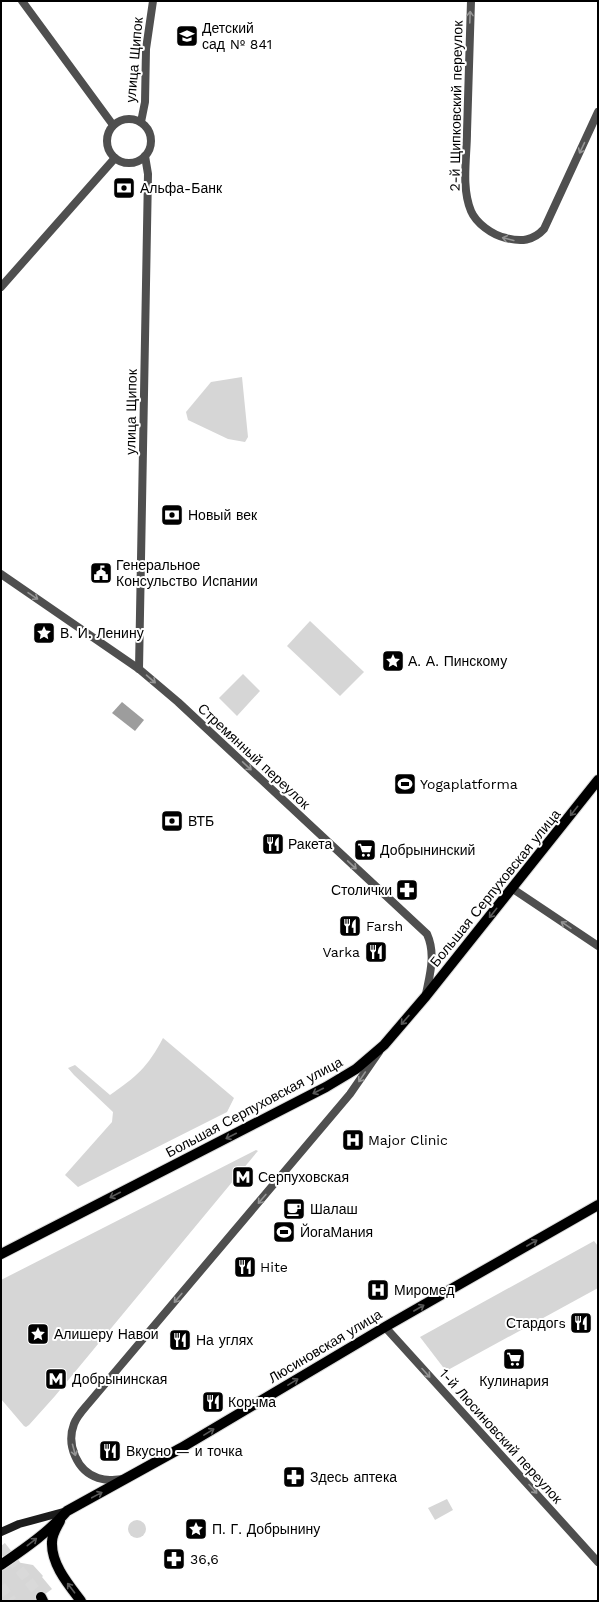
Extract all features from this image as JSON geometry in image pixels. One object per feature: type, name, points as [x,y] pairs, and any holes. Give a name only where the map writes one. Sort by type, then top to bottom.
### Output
[{"type":"main road","name":"Большая Серпуховская улица","points":[[1,1254],[326,1087],[356,1069],[384,1045],[426,996],[513,889],[598,780]]},
{"type":"main road","name":"Люсиновская улица","points":[[1,1565],[32,1542],[64,1515],[181,1448],[385,1327],[598,1205]]},
{"type":"main road","points":[[1,1532],[19,1524],[64,1515]]},
{"type":"main road","points":[[64,1515],[52,1541],[53,1554],[61,1575],[81,1601]]},
{"type":"street","points":[[22,1],[113,125]]},
{"type":"street","name":"улица Щипок","points":[[141,122],[145,102],[146,49],[153,1]]},
{"type":"street","name":"2-й Щипковский переулок","points":[[471,1],[466,181],[471,211],[477,220],[502,238],[516,241],[528,240],[538,236],[544,229],[598,112]]},
{"type":"street","points":[[127,119],[134,119],[141,122],[146,126],[151,138],[151,144],[145,156],[134,162],[121,161],[115,158],[108,146],[107,138],[113,125],[119,121],[127,119]]},
{"type":"street","name":"улица Щипок","points":[[139,669],[148,174],[145,156]]},
{"type":"street","points":[[1,287],[115,158]]},
{"type":"street","name":"Стремянный переулок","points":[[1,574],[139,669],[212,734],[427,934],[432,944],[433,962],[426,996]]},
{"type":"street","points":[[513,889],[598,946]]},
{"type":"street","points":[[127,1479],[110,1480],[98,1478],[84,1469],[75,1457],[73,1449],[71,1436],[74,1422],[350,1094],[384,1045]]},
{"type":"street","name":"1-й Люсиновский переулок","points":[[385,1327],[598,1562]]},
{"type":"shaded area","points":[[242,377],[248,437],[245,442],[228,439],[188,420],[186,412],[211,382]]},
{"type":"shaded area","points":[[310,621],[364,672],[340,696],[287,646]]},
{"type":"shaded area","points":[[243,674],[260,691],[237,716],[219,698]]},
{"type":"shaded area","points":[[122,702],[144,720],[135,731],[112,713]]},
{"type":"shaded area","points":[[163,1038],[234,1098],[227,1112],[78,1187],[65,1175],[112,1122],[113,1112],[68,1068],[75,1065],[110,1095],[141,1071],[152,1057]]},
{"type":"shaded area","points":[[256,1150],[258,1151],[55,1396],[29,1425],[26,1427],[24,1426],[1,1399],[1,1280]]},
{"type":"shaded area","points":[[594,1241],[598,1246],[598,1288],[446,1371],[420,1337]]},
{"type":"shaded area","points":[[447,1499],[453,1510],[435,1520],[428,1508]]},
{"type":"shaded area","points":[[133,1520],[141,1520],[146,1525],[144,1536],[141,1538],[133,1538],[128,1533],[128,1525]]},
{"type":"shaded area","points":[[16,1562],[33,1565],[52,1589],[36,1601],[1,1601],[1,1569]]},
{"type":"tunnel","points":[[1,1546],[41,1597]]},
{"type":"tunnel","points":[[1,1586],[12,1601]]},
{"type":"place","name":"Детский сад № 841","points":[[187,36]]},
{"type":"place","name":"Альфа-Банк","points":[[124,188]]},
{"type":"place","name":"Новый век","points":[[172,515]]},
{"type":"place","name":"Генеральное Консульство Испании","points":[[101,573]]},
{"type":"place","name":"В. И. Ленину","points":[[44,633]]},
{"type":"place","name":"А. А. Пинскому","points":[[393,661]]},
{"type":"place","name":"Yogaplatforma","points":[[405,784]]},
{"type":"place","name":"ВТБ","points":[[172,821]]},
{"type":"place","name":"Ракета","points":[[273,844]]},
{"type":"place","name":"Добрынинский","points":[[365,850]]},
{"type":"place","name":"Столички","points":[[407,890]]},
{"type":"place","name":"Farsh","points":[[350,926]]},
{"type":"place","name":"Varka","points":[[376,952]]},
{"type":"place","name":"Major Clinic","points":[[353,1140]]},
{"type":"place","name":"Серпуховская","points":[[243,1177]]},
{"type":"place","name":"Шалаш","points":[[294,1209]]},
{"type":"place","name":"ЙогаМания","points":[[284,1232]]},
{"type":"place","name":"Hite","points":[[245,1267]]},
{"type":"place","name":"Миромед","points":[[378,1290]]},
{"type":"place","name":"Стардогs","points":[[581,1323]]},
{"type":"place","name":"Алишеру Навои","points":[[38,1334]]},
{"type":"place","name":"На углях","points":[[180,1340]]},
{"type":"place","name":"Кулинария","points":[[514,1359]]},
{"type":"place","name":"Добрынинская","points":[[56,1379]]},
{"type":"place","name":"Корчма","points":[[213,1402]]},
{"type":"place","name":"Вкусно — и точка","points":[[110,1451]]},
{"type":"place","name":"Здесь аптека","points":[[294,1477]]},
{"type":"place","name":"П. Г. Добрынину","points":[[196,1529]]},
{"type":"place","name":"36,6","points":[[174,1559]]}]
